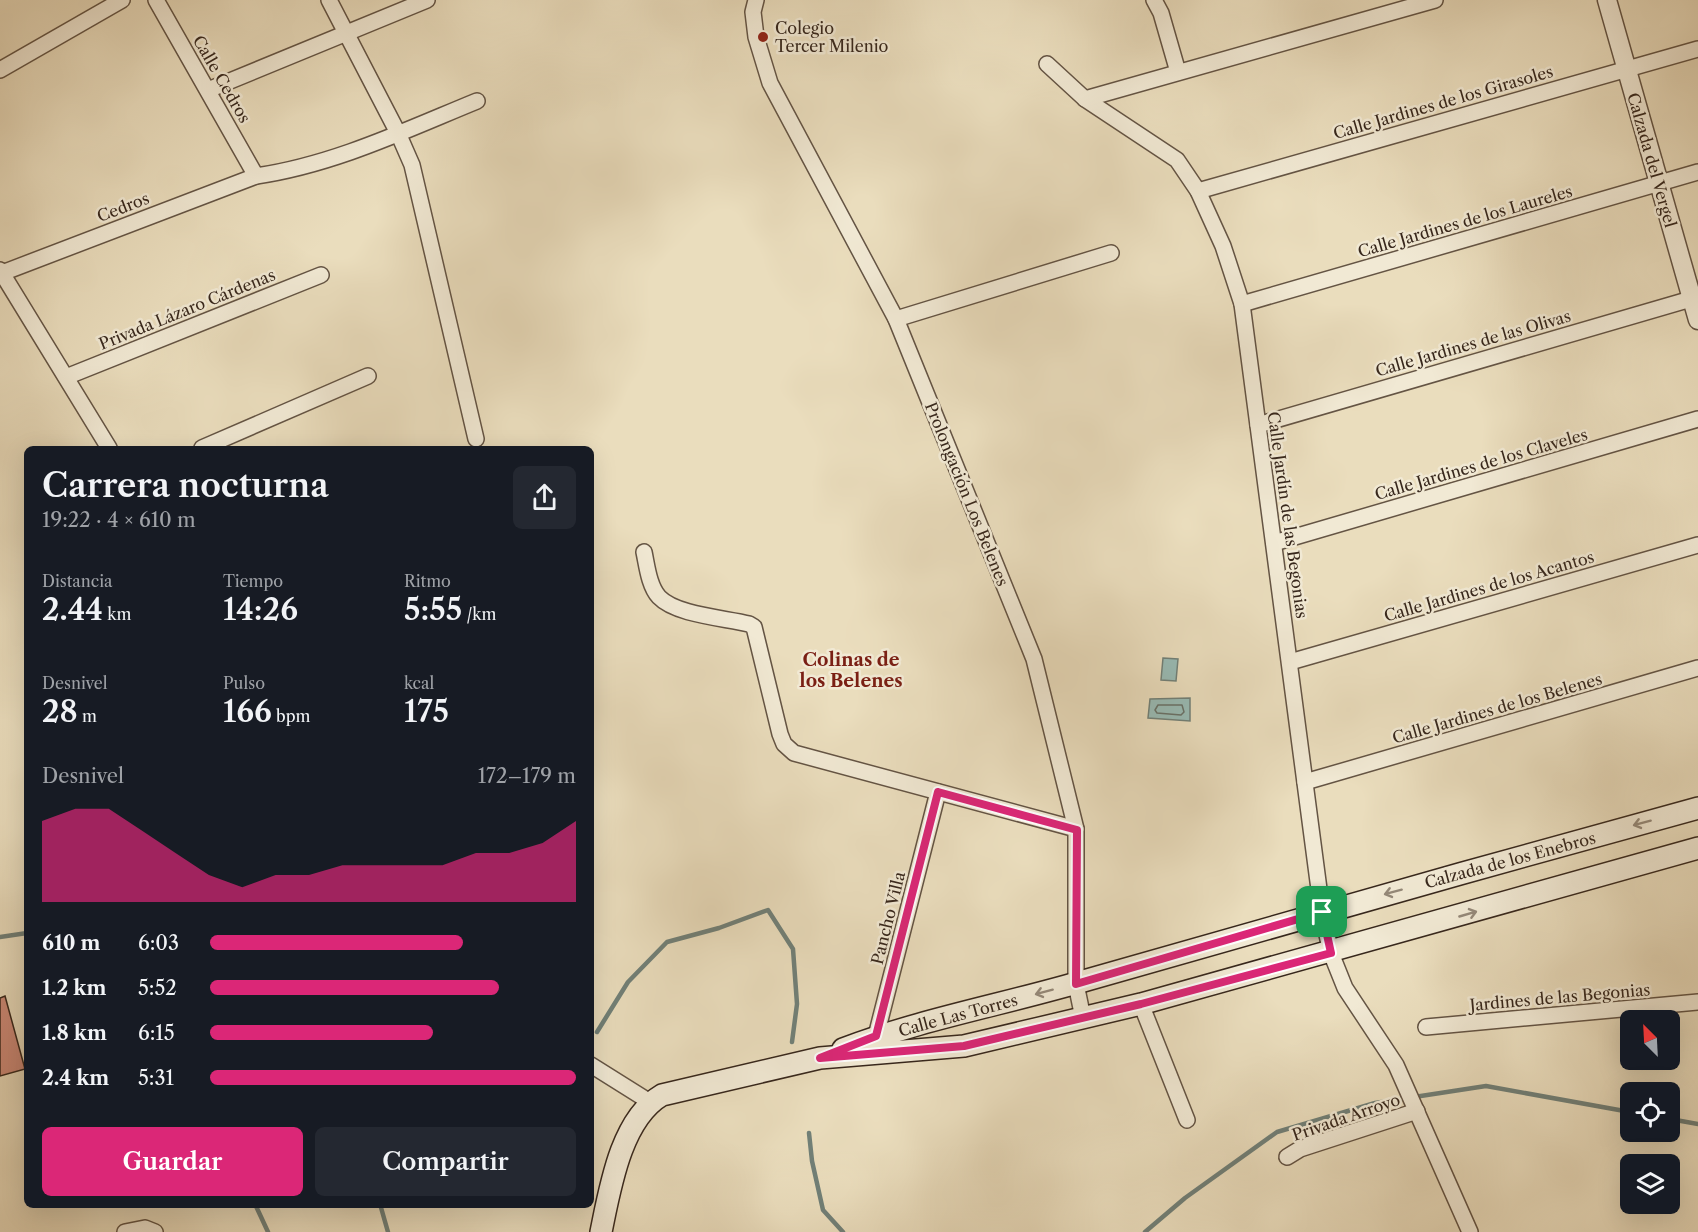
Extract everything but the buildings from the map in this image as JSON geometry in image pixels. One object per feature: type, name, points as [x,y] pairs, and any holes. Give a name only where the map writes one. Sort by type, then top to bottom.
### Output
[{"type":"main road","name":"Calzada de los Enebros","points":[[1322,912],[1698,808]]},
{"type":"main road","points":[[1331,953],[1698,848]]},
{"type":"main road","name":"Calle Las Torres","points":[[650,1102],[676,1090],[877,1045],[1322,912]]},
{"type":"main road","name":"Calle Las Torres","points":[[877,1045],[964,1046],[1141,1004],[1331,953]]},
{"type":"main road","points":[[601,1232],[616,1167],[630,1131],[639,1114],[650,1102]]},
{"type":"street","points":[[0,70],[122,0]]},
{"type":"street","name":"Calle Cedros","points":[[156,0],[256,176]]},
{"type":"street","points":[[329,0],[398,133],[412,165],[476,439]]},
{"type":"street","points":[[208,90],[427,0]]},
{"type":"street","name":"Prolongación Los Belenes","points":[[756,0],[753,12],[756,37],[770,82],[896,319],[1034,658],[1077,830],[1076,984],[1083,1017]]},
{"type":"street","points":[[1154,0],[1161,13],[1178,72]]},
{"type":"street","points":[[1085,99],[1436,0]]},
{"type":"street","name":"Calzada del Vergel","points":[[1607,0],[1659,183],[1695,298],[1698,320]]},
{"type":"street","name":"Calle Jardines de los Girasoles","points":[[1198,192],[1698,49]]},
{"type":"street","name":"Calle Jardín de las Begonias","points":[[1047,63],[1085,99],[1177,160],[1198,192],[1223,246],[1242,304],[1322,912],[1331,953],[1345,988],[1396,1065],[1470,1232]]},
{"type":"street","name":"Cedros","points":[[0,271],[256,176],[289,171],[398,133],[477,101]]},
{"type":"street","name":"Calle Jardines de los Laureles","points":[[1242,304],[1698,172]]},
{"type":"street","points":[[896,319],[1111,253]]},
{"type":"street","points":[[0,271],[108,446]]},
{"type":"street","name":"Privada Lázaro Cárdenas","points":[[66,377],[321,275]]},
{"type":"street","name":"Calle Jardines de las Olivas","points":[[1258,425],[1695,298]]},
{"type":"street","points":[[207,446],[368,376]]},
{"type":"street","name":"Calle Jardines de los Claveles","points":[[1274,543],[1698,419]]},
{"type":"street","name":"Calle Jardines de los Acantos","points":[[1290,662],[1698,545]]},
{"type":"street","points":[[644,552],[653,587],[659,596],[673,607],[754,627],[780,735],[784,744],[794,753],[1077,830]]},
{"type":"street","name":"Calle Jardines de los Belenes","points":[[1305,782],[1698,668]]},
{"type":"street","name":"Pancho Villa","points":[[877,1045],[938,792]]},
{"type":"street","name":"Jardines de las Begonias","points":[[1426,1027],[1698,1002]]},
{"type":"street","points":[[1141,1004],[1187,1119]]},
{"type":"street","points":[[594,1067],[650,1102]]},
{"type":"street","name":"Privada Arroyo","points":[[1287,1157],[1300,1149],[1416,1109]]},
{"type":"street","points":[[125,1232],[146,1228],[155,1232]]},
{"type":"water","points":[[1163,658],[1178,659],[1176,681],[1161,680]]},
{"type":"water","points":[[1190,698],[1190,721],[1148,718],[1150,699]]},
{"type":"waterway","points":[[597,1032],[628,982],[667,942],[719,928],[768,910],[793,949],[797,1004],[792,1042]]},
{"type":"waterway","points":[[0,937],[24,933]]},
{"type":"waterway","points":[[1145,1232],[1185,1198],[1277,1132],[1375,1103],[1486,1086],[1620,1110]]},
{"type":"waterway","points":[[1680,1121],[1698,1124]]},
{"type":"waterway","points":[[809,1133],[812,1161],[823,1210],[843,1232]]},
{"type":"waterway","points":[[257,1208],[268,1232]]},
{"type":"waterway","points":[[381,1208],[388,1232]]},
{"type":"place","name":"Colegio Tercer Milenio","points":[[763,37]]},
{"type":"district","name":"Colinas de los Belenes","points":[[851,670]]},
{"type":"route","points":[[938,792],[1077,830],[1076,984],[1322,912],[1331,953],[1141,1004],[964,1046],[820,1058],[876,1036],[938,792]]}]
